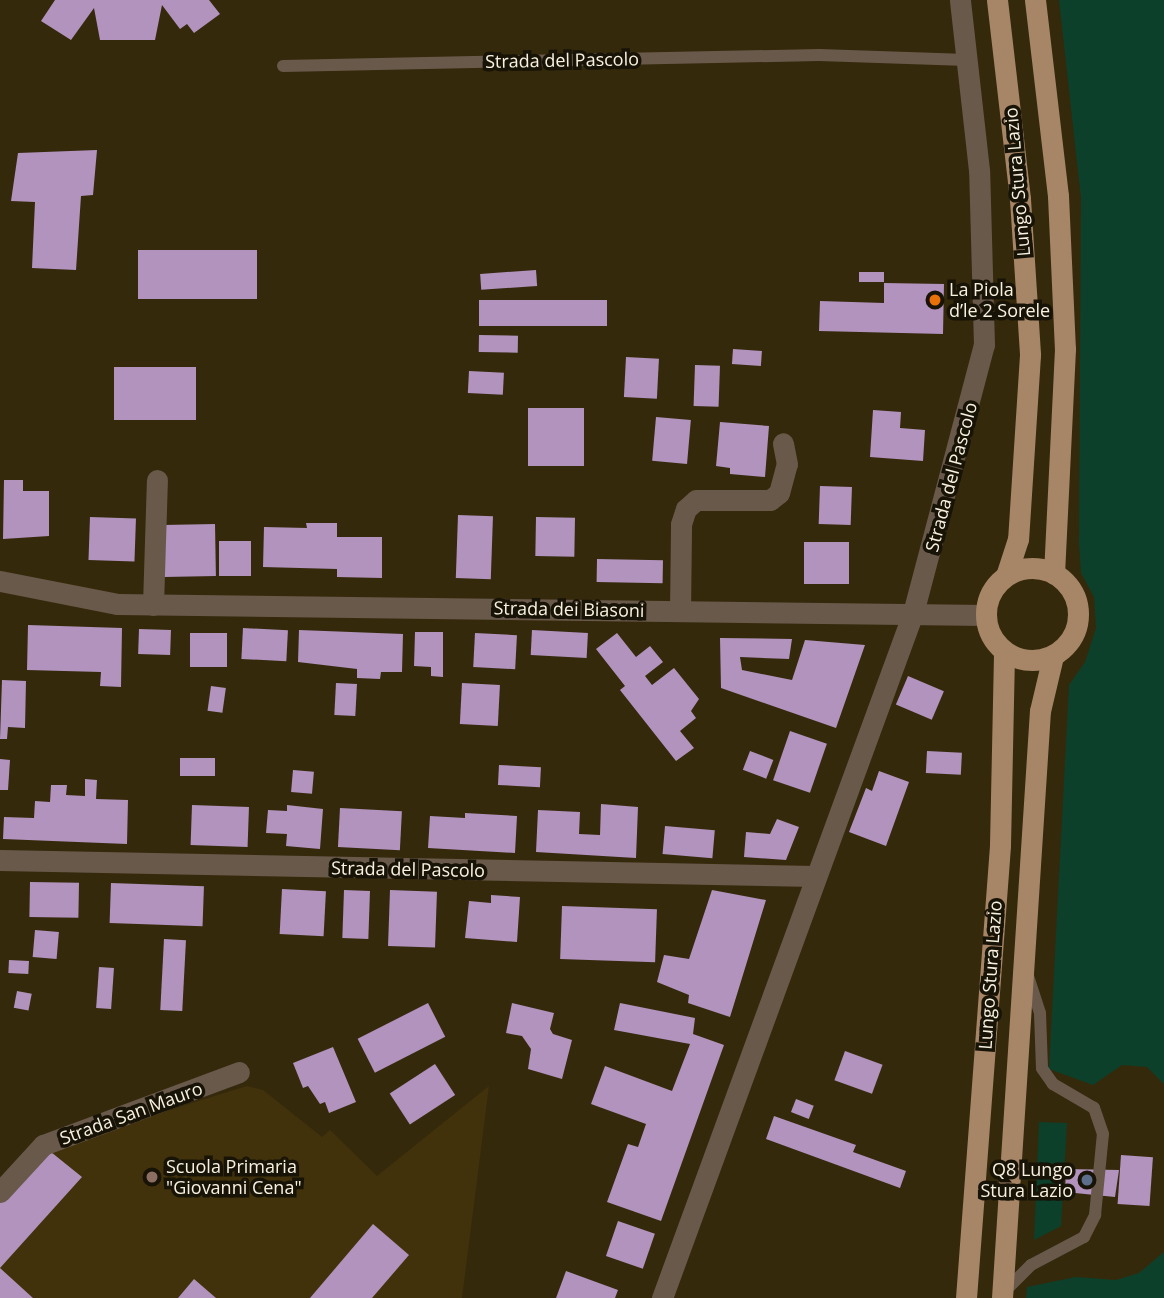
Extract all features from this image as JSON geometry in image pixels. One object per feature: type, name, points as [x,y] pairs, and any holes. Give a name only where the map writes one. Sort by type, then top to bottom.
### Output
[{"type":"main road","name":"Lungo Stura Lazio","points":[[986,615],[993,588],[1007,573],[1018,539],[1030,355],[1020,199],[997,0]]},
{"type":"main road","name":"Lungo Stura Lazio","points":[[1002,1296],[1040,711],[1053,656],[1070,640],[1078,611],[1070,590],[1055,574],[1065,349],[1058,196],[1035,0]]},
{"type":"main road","points":[[1007,573],[1028,568],[1055,574]]},
{"type":"main road","points":[[986,615],[991,635],[1004,651],[1032,660],[1053,656]]},
{"type":"main road","name":"Lungo Stura Lazio","points":[[967,1298],[1000,845],[1004,651]]},
{"type":"street","name":"Strada del Pascolo","points":[[662,1298],[815,876],[914,613],[984,345],[979,170],[960,0]]},
{"type":"street","points":[[680,611],[681,524],[686,509],[696,500],[770,500],[779,493],[787,464],[783,443]]},
{"type":"street","points":[[153,605],[157,480]]},
{"type":"street","name":"Strada dei Biasoni","points":[[0,581],[117,604],[986,615]]},
{"type":"street","name":"Strada del Pascolo","points":[[0,860],[815,876]]},
{"type":"street","name":"Strada San Mauro","points":[[0,1192],[43,1145],[239,1072]]},
{"type":"lane","name":"Strada del Pascolo","points":[[282,66],[819,55],[967,60]]},
{"type":"lane","points":[[1002,1296],[1031,1265],[1084,1237],[1096,1215],[1103,1134],[1094,1108],[1053,1084],[1042,1068],[1040,1013],[1023,960]]},
{"type":"shaded area","points":[[247,1086],[263,1090],[322,1137],[330,1130],[377,1176],[489,1086],[462,1298],[0,1298],[0,1201],[46,1148]]},
{"type":"green space","points":[[1059,0],[1164,0],[1164,1084],[1147,1067],[1122,1065],[1093,1085],[1049,1069],[1069,685],[1085,662],[1096,628],[1094,597],[1081,573],[1079,542],[1081,198]]},
{"type":"green space","points":[[1039,1122],[1067,1123],[1061,1226],[1034,1240]]},
{"type":"green space","points":[[1164,1252],[1164,1298],[1026,1298],[1027,1287],[1076,1277],[1116,1280],[1139,1273]]},
{"type":"building","points":[[55,0],[209,0],[220,14],[194,33],[187,24],[180,29],[162,5],[155,40],[100,40],[94,8],[71,40],[41,21]]},
{"type":"building","points":[[97,150],[93,195],[81,196],[76,270],[32,268],[35,202],[11,201],[18,153]]},
{"type":"building","points":[[138,250],[257,250],[257,299],[138,299]]},
{"type":"building","points":[[536,270],[537,286],[481,290],[480,274]]},
{"type":"building","points":[[859,272],[884,272],[884,282],[859,282]]},
{"type":"building","points":[[884,283],[944,284],[943,334],[819,331],[820,301],[884,303]]},
{"type":"building","points":[[479,300],[607,300],[607,326],[479,326]]},
{"type":"building","points":[[479,335],[518,336],[518,353],[479,352]]},
{"type":"building","points":[[733,349],[762,351],[761,366],[732,364]]},
{"type":"building","points":[[626,357],[659,359],[657,399],[624,397]]},
{"type":"building","points":[[695,365],[720,366],[719,407],[694,406]]},
{"type":"building","points":[[114,367],[196,367],[196,420],[114,420]]},
{"type":"building","points":[[469,371],[504,373],[503,395],[468,393]]},
{"type":"building","points":[[528,408],[584,408],[584,466],[528,466]]},
{"type":"building","points":[[873,410],[901,412],[900,428],[925,430],[923,461],[870,457]]},
{"type":"building","points":[[656,417],[691,420],[687,464],[652,461]]},
{"type":"building","points":[[720,422],[769,426],[765,477],[730,474],[730,468],[716,466]]},
{"type":"building","points":[[4,480],[23,480],[23,491],[49,491],[49,536],[3,539]]},
{"type":"building","points":[[820,486],[852,487],[851,525],[819,524]]},
{"type":"building","points":[[458,515],[493,516],[491,579],[456,578]]},
{"type":"building","points":[[90,517],[136,519],[134,562],[88,560]]},
{"type":"building","points":[[536,517],[575,518],[574,557],[535,556]]},
{"type":"building","points":[[306,523],[337,523],[337,537],[382,537],[382,578],[337,577],[337,569],[263,567],[264,527],[307,528]]},
{"type":"building","points":[[215,524],[216,576],[164,577],[163,525]]},
{"type":"building","points":[[219,541],[251,541],[251,576],[219,576]]},
{"type":"building","points":[[804,542],[849,542],[849,584],[804,584]]},
{"type":"building","points":[[597,559],[663,560],[663,583],[597,582]]},
{"type":"building","points":[[28,625],[122,628],[121,687],[100,686],[101,672],[27,670]]},
{"type":"building","points":[[243,628],[288,630],[286,661],[241,659]]},
{"type":"building","points":[[139,629],[171,630],[170,655],[138,654]]},
{"type":"building","points":[[299,630],[403,634],[402,672],[381,672],[380,679],[357,678],[357,669],[298,662]]},
{"type":"building","points":[[532,630],[588,633],[587,658],[531,655]]},
{"type":"building","points":[[415,632],[443,632],[443,677],[431,676],[431,667],[414,666]]},
{"type":"building","points":[[190,633],[227,633],[227,667],[190,667]]},
{"type":"building","points":[[475,633],[517,635],[515,669],[473,667]]},
{"type":"building","points":[[617,633],[636,657],[650,646],[663,662],[645,676],[652,685],[674,668],[699,699],[691,711],[696,718],[680,731],[694,748],[676,761],[620,690],[625,686],[596,649]]},
{"type":"building","points":[[720,638],[792,639],[789,659],[740,657],[742,670],[792,680],[805,640],[865,645],[836,728],[721,688]]},
{"type":"building","points":[[908,676],[944,691],[932,720],[896,705]]},
{"type":"building","points":[[2,680],[26,681],[25,728],[8,727],[7,739],[0,739]]},
{"type":"building","points":[[336,683],[357,684],[355,716],[334,715]]},
{"type":"building","points":[[462,683],[500,685],[498,726],[460,724]]},
{"type":"building","points":[[211,686],[226,688],[222,713],[208,711]]},
{"type":"building","points":[[790,731],[827,744],[810,793],[773,780]]},
{"type":"building","points":[[750,751],[773,760],[766,779],[743,770]]},
{"type":"building","points":[[927,751],[962,753],[961,775],[926,773]]},
{"type":"building","points":[[180,758],[215,758],[215,776],[180,776]]},
{"type":"building","points":[[0,759],[10,760],[8,790],[0,790]]},
{"type":"building","points":[[499,765],[541,767],[540,787],[498,785]]},
{"type":"building","points":[[293,770],[314,772],[312,794],[291,792]]},
{"type":"building","points":[[879,771],[909,782],[886,846],[849,832],[866,788],[872,791]]},
{"type":"building","points":[[85,779],[97,780],[96,799],[128,800],[127,844],[3,839],[4,817],[34,818],[35,801],[50,802],[51,785],[67,785],[66,795],[85,796]]},
{"type":"building","points":[[601,804],[638,807],[636,858],[536,852],[538,810],[580,812],[579,834],[600,835]]},
{"type":"building","points":[[192,805],[249,807],[248,847],[191,845]]},
{"type":"building","points":[[287,805],[323,809],[320,849],[286,846],[287,834],[266,833],[268,810],[287,811]]},
{"type":"building","points":[[340,808],[402,811],[400,850],[338,847]]},
{"type":"building","points":[[465,813],[517,816],[515,853],[428,848],[430,816],[465,818]]},
{"type":"building","points":[[777,819],[799,827],[786,860],[744,857],[746,832],[770,834]]},
{"type":"building","points":[[665,826],[715,830],[712,858],[663,854]]},
{"type":"building","points":[[30,882],[79,883],[78,918],[29,917]]},
{"type":"building","points":[[111,883],[204,886],[203,926],[110,923]]},
{"type":"building","points":[[282,889],[326,891],[324,936],[280,934]]},
{"type":"building","points":[[344,890],[370,891],[368,939],[342,938]]},
{"type":"building","points":[[390,890],[437,892],[435,948],[388,946]]},
{"type":"building","points":[[712,890],[766,900],[730,1017],[688,1003],[689,995],[657,982],[664,955],[689,959]]},
{"type":"building","points":[[491,895],[520,897],[517,942],[465,938],[469,901],[491,903]]},
{"type":"building","points":[[562,906],[657,909],[655,962],[560,959]]},
{"type":"building","points":[[35,930],[59,932],[57,959],[33,957]]},
{"type":"building","points":[[164,939],[186,940],[182,1011],[160,1010]]},
{"type":"building","points":[[9,960],[29,961],[28,974],[8,973]]},
{"type":"building","points":[[99,967],[114,968],[111,1009],[96,1008]]},
{"type":"building","points":[[17,991],[32,994],[28,1011],[14,1008]]},
{"type":"building","points":[[428,1003],[445,1037],[375,1073],[358,1039]]},
{"type":"building","points":[[512,1003],[554,1013],[550,1029],[553,1034],[572,1040],[562,1079],[528,1069],[531,1049],[522,1036],[506,1033]]},
{"type":"building","points":[[620,1003],[695,1018],[693,1034],[724,1045],[661,1221],[607,1202],[628,1144],[638,1147],[646,1124],[591,1104],[605,1066],[672,1091],[690,1044],[614,1030]]},
{"type":"building","points":[[333,1047],[356,1102],[329,1113],[325,1102],[320,1104],[308,1086],[303,1088],[293,1063]]},
{"type":"building","points":[[845,1051],[883,1065],[872,1094],[834,1080]]},
{"type":"building","points":[[435,1064],[455,1095],[410,1124],[390,1093]]},
{"type":"building","points":[[796,1099],[814,1106],[809,1119],[791,1112]]},
{"type":"building","points":[[774,1116],[856,1145],[853,1152],[906,1171],[900,1188],[766,1139]]},
{"type":"building","points":[[46,1148],[82,1177],[0,1268],[0,1201]]},
{"type":"building","points":[[1121,1155],[1153,1157],[1150,1206],[1118,1204]]},
{"type":"building","points":[[1066,1169],[1119,1170],[1115,1197],[1065,1192]]},
{"type":"building","points":[[618,1221],[655,1234],[643,1269],[606,1256]]},
{"type":"building","points":[[373,1224],[409,1255],[372,1298],[310,1298]]},
{"type":"building","points":[[0,1268],[33,1298],[0,1298]]},
{"type":"building","points":[[566,1271],[618,1290],[615,1298],[556,1298]]},
{"type":"building","points":[[194,1279],[216,1298],[178,1298]]},
{"type":"place","name":"La Piola d’le 2 Sorele","points":[[935,300]]},
{"type":"place","name":"Scuola Primaria \"Giovanni Cena\"","points":[[152,1177]]},
{"type":"place","name":"Q8 Lungo Stura Lazio","points":[[1087,1180]]}]
